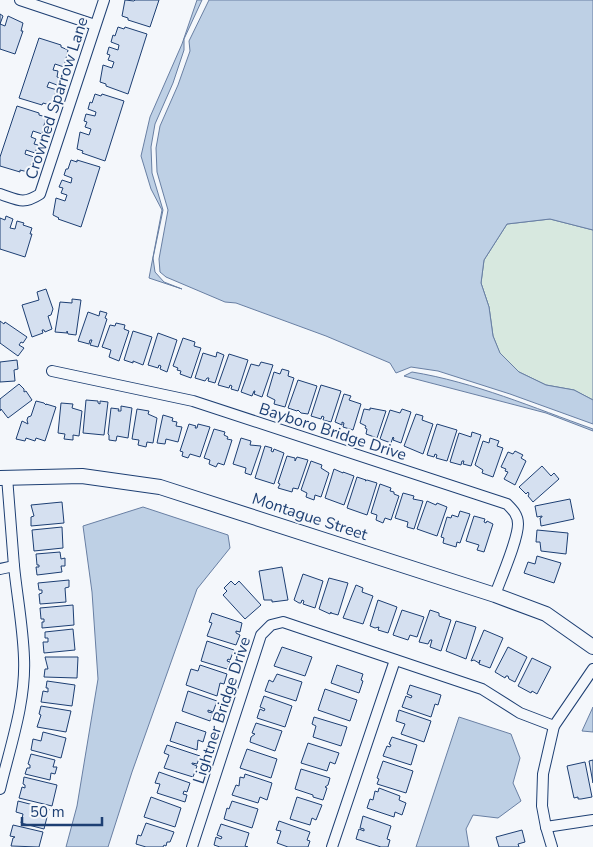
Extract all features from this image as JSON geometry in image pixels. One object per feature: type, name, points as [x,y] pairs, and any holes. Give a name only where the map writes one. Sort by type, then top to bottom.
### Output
[{"type":"street","points":[[20,0],[95,25]]},
{"type":"street","name":"Crowned Sparrow Lane","points":[[0,194],[20,201],[29,201],[40,194],[104,0]]},
{"type":"street","name":"Bayboro Bridge Drive","points":[[52,371],[193,401],[507,504],[514,511],[518,523],[516,536],[496,595]]},
{"type":"street","name":"Montague Street","points":[[4,478],[82,476],[160,487],[496,595],[546,614],[593,647]]},
{"type":"street","points":[[0,790],[19,711],[24,658],[4,478]]},
{"type":"street","points":[[0,569],[14,566]]},
{"type":"street","name":"Lightner Bridge Drive","points":[[192,847],[261,635],[270,625],[283,622],[482,689],[520,713],[554,726]]},
{"type":"street","points":[[332,847],[395,660]]},
{"type":"street","points":[[552,847],[542,806],[543,774],[554,726],[593,669]]},
{"type":"street","points":[[546,826],[593,820]]},
{"type":"shaded area","points":[[550,219],[593,230],[593,400],[574,390],[546,385],[519,372],[500,354],[493,336],[489,307],[481,283],[484,260],[507,224]]},
{"type":"water","points":[[197,0],[202,0],[184,39],[184,50],[173,83],[155,124],[151,147],[152,173],[163,210],[153,258],[155,272],[164,282],[182,289],[149,278],[162,210],[151,189],[141,156],[150,117],[182,44]]},
{"type":"water","points":[[209,0],[593,0],[593,230],[550,219],[507,224],[484,260],[481,283],[489,307],[493,336],[500,353],[519,372],[546,385],[574,390],[593,400],[593,424],[510,394],[438,371],[411,367],[396,373],[390,363],[326,336],[236,303],[225,302],[166,277],[160,272],[159,259],[168,210],[157,172],[156,148],[160,126],[190,51],[189,41]]},
{"type":"water","points":[[412,372],[435,376],[481,389],[593,429],[593,431],[546,413],[404,376]]},
{"type":"water","points":[[143,507],[228,535],[230,548],[197,589],[132,772],[108,847],[66,847],[77,806],[98,679],[92,592],[83,526]]},
{"type":"water","points":[[593,707],[593,732],[582,731]]},
{"type":"water","points":[[459,717],[511,734],[520,758],[513,783],[521,801],[498,818],[473,815],[466,829],[469,847],[416,847]]},
{"type":"building","points":[[125,0],[159,0],[150,27],[128,20],[128,18],[122,16]]},
{"type":"building","points":[[8,16],[23,23],[21,31],[23,31],[15,54],[0,49],[0,24],[5,26]]},
{"type":"building","points":[[118,27],[124,29],[125,27],[147,34],[128,94],[100,82],[103,65],[112,68],[114,62],[108,60],[110,55],[107,54],[109,47],[118,50],[119,45],[111,42]]},
{"type":"building","points":[[39,38],[61,45],[61,47],[68,50],[64,67],[55,64],[53,70],[58,71],[57,77],[60,78],[57,85],[49,82],[47,87],[57,90],[50,105],[43,103],[42,105],[19,98]]},
{"type":"building","points":[[95,94],[101,96],[102,94],[124,101],[105,161],[82,153],[83,151],[77,149],[80,132],[89,135],[91,129],[85,127],[87,122],[84,121],[86,114],[95,116],[96,112],[88,109]]},
{"type":"building","points":[[17,106],[46,117],[42,134],[33,131],[31,137],[36,139],[34,144],[38,145],[35,153],[26,150],[25,154],[34,157],[28,172],[20,170],[20,172],[0,166],[0,157]]},
{"type":"building","points":[[71,160],[100,167],[81,227],[58,219],[53,215],[56,198],[65,201],[67,195],[61,193],[63,188],[59,187],[62,180],[71,183],[72,178],[64,175]]},
{"type":"building","points":[[6,216],[13,219],[10,228],[15,229],[17,221],[32,228],[25,257],[0,249],[0,218],[5,220]]},
{"type":"building","points":[[46,289],[53,309],[51,315],[48,316],[52,329],[45,332],[42,330],[43,333],[32,337],[22,305],[39,300],[37,292]]},
{"type":"building","points":[[72,299],[81,300],[76,335],[68,334],[67,331],[67,333],[55,332],[60,302],[72,303]]},
{"type":"building","points":[[100,311],[107,313],[105,318],[107,319],[98,347],[90,345],[92,340],[90,340],[89,344],[78,341],[88,312],[99,316]]},
{"type":"building","points":[[0,321],[4,324],[5,322],[27,337],[19,345],[24,348],[18,356],[0,343]]},
{"type":"building","points":[[116,323],[125,325],[124,329],[129,331],[119,361],[109,357],[111,350],[102,347],[110,325],[115,326]]},
{"type":"building","points":[[133,331],[152,337],[143,365],[124,360]]},
{"type":"building","points":[[158,333],[177,340],[167,372],[160,369],[161,366],[159,365],[158,368],[148,365]]},
{"type":"building","points":[[183,338],[195,342],[194,346],[201,348],[191,378],[180,374],[181,371],[173,366]]},
{"type":"building","points":[[217,352],[224,355],[215,383],[208,381],[209,378],[205,381],[195,378],[203,353],[216,357]]},
{"type":"building","points":[[229,354],[248,360],[238,391],[231,389],[232,386],[230,385],[229,388],[218,385]]},
{"type":"building","points":[[17,360],[18,369],[14,370],[15,381],[0,382],[0,362]]},
{"type":"building","points":[[261,362],[273,365],[262,397],[254,394],[255,391],[252,396],[241,392],[251,364],[259,366]]},
{"type":"building","points":[[282,369],[289,371],[288,376],[294,378],[285,407],[274,404],[275,400],[267,396],[274,372],[280,374]]},
{"type":"building","points":[[298,380],[317,386],[308,414],[288,408]]},
{"type":"building","points":[[19,384],[32,400],[8,418],[1,409],[0,411],[0,399]]},
{"type":"building","points":[[321,385],[341,391],[331,422],[323,420],[324,417],[322,416],[321,419],[311,416]]},
{"type":"building","points":[[344,394],[351,396],[349,400],[361,404],[353,430],[343,427],[344,423],[342,422],[342,425],[335,422]]},
{"type":"building","points":[[86,400],[98,401],[100,404],[100,401],[108,402],[104,435],[83,433]]},
{"type":"building","points":[[36,401],[56,407],[45,441],[36,438],[35,441],[26,438],[25,441],[16,439],[22,421],[28,424],[28,417],[31,416]]},
{"type":"building","points":[[61,403],[73,404],[72,408],[82,411],[79,436],[73,435],[73,440],[64,439],[65,434],[58,433]]},
{"type":"building","points":[[121,406],[132,408],[128,438],[117,436],[116,441],[109,440],[111,408],[121,411]]},
{"type":"building","points":[[370,408],[386,411],[377,438],[366,434],[366,426],[360,423],[364,409],[370,410]]},
{"type":"building","points":[[137,409],[149,411],[148,414],[157,418],[153,443],[147,442],[146,447],[138,445],[139,440],[132,439]]},
{"type":"building","points":[[402,409],[411,412],[401,443],[393,440],[393,437],[391,443],[380,439],[390,410],[400,413]]},
{"type":"building","points":[[416,414],[423,416],[422,420],[433,424],[423,454],[404,446]]},
{"type":"building","points":[[163,415],[173,418],[172,421],[177,422],[176,426],[182,427],[178,442],[166,439],[165,444],[157,443]]},
{"type":"building","points":[[189,424],[196,426],[195,428],[197,428],[198,424],[210,427],[200,457],[190,454],[188,458],[182,456],[183,452],[180,451]]},
{"type":"building","points":[[437,424],[457,430],[447,461],[436,458],[437,455],[435,454],[434,457],[427,455]]},
{"type":"building","points":[[214,429],[225,432],[224,435],[228,437],[227,439],[232,440],[224,465],[218,463],[216,467],[209,464],[210,460],[204,458]]},
{"type":"building","points":[[472,432],[481,435],[471,466],[463,464],[464,461],[462,461],[461,465],[450,462],[459,433],[471,437]]},
{"type":"building","points":[[241,438],[251,441],[250,445],[261,446],[251,475],[245,473],[246,468],[233,464]]},
{"type":"building","points":[[490,438],[499,441],[497,446],[503,448],[493,477],[482,473],[483,470],[475,465],[483,441],[489,443]]},
{"type":"building","points":[[265,446],[272,448],[271,451],[273,452],[274,449],[284,453],[274,484],[255,478]]},
{"type":"building","points":[[515,451],[523,455],[521,458],[526,461],[515,485],[504,479],[508,472],[501,467],[508,452],[513,454]]},
{"type":"building","points":[[287,456],[295,458],[295,461],[297,457],[308,460],[298,489],[293,488],[292,492],[278,488]]},
{"type":"building","points":[[311,461],[322,465],[321,468],[329,473],[321,497],[315,495],[314,500],[306,497],[307,493],[301,490]]},
{"type":"building","points":[[542,466],[551,476],[554,473],[559,479],[533,502],[528,496],[528,492],[526,494],[519,487]]},
{"type":"building","points":[[334,469],[354,476],[344,505],[325,498]]},
{"type":"building","points":[[357,477],[365,481],[377,483],[367,515],[347,508]]},
{"type":"building","points":[[380,484],[391,488],[390,491],[399,496],[391,520],[385,518],[383,523],[376,520],[377,515],[371,513]]},
{"type":"building","points":[[403,493],[414,496],[413,499],[423,501],[414,529],[407,527],[408,522],[395,518]]},
{"type":"building","points":[[570,499],[574,519],[541,526],[540,518],[542,516],[537,517],[535,506]]},
{"type":"building","points":[[427,501],[447,507],[437,536],[417,529]]},
{"type":"building","points":[[62,502],[64,523],[31,526],[31,517],[34,516],[31,505]]},
{"type":"building","points":[[460,511],[470,514],[460,543],[457,542],[456,547],[443,543],[444,538],[441,537],[447,517],[451,518],[452,515],[458,517]]},
{"type":"building","points":[[474,516],[485,519],[484,522],[486,523],[487,521],[493,524],[484,552],[477,550],[479,545],[466,541]]},
{"type":"building","points":[[62,527],[63,548],[34,551],[32,530]]},
{"type":"building","points":[[537,530],[568,533],[566,554],[541,551],[540,542],[536,542]]},
{"type":"building","points":[[60,552],[61,559],[65,558],[65,566],[61,566],[62,572],[37,575],[36,567],[39,567],[39,565],[37,565],[36,554]]},
{"type":"building","points":[[537,556],[561,563],[554,583],[524,573],[528,562],[535,564]]},
{"type":"building","points":[[282,567],[288,600],[272,602],[272,600],[264,600],[259,571]]},
{"type":"building","points":[[303,574],[323,581],[315,608],[303,604],[304,601],[302,600],[299,603],[294,600]]},
{"type":"building","points":[[329,578],[348,583],[338,615],[319,609]]},
{"type":"building","points":[[69,580],[69,587],[65,588],[66,602],[40,604],[39,594],[42,593],[42,590],[39,590],[38,583]]},
{"type":"building","points":[[231,581],[235,585],[239,581],[261,605],[245,619],[223,595],[227,591],[224,588]]},
{"type":"building","points":[[356,585],[363,588],[362,592],[373,596],[363,624],[343,618]]},
{"type":"building","points":[[378,600],[397,607],[388,633],[378,630],[379,627],[370,626]]},
{"type":"building","points":[[73,605],[74,625],[42,628],[44,619],[41,619],[40,608]]},
{"type":"building","points":[[402,610],[424,617],[417,637],[410,635],[408,640],[393,635]]},
{"type":"building","points":[[430,610],[439,613],[439,616],[451,620],[441,651],[430,647],[432,640],[428,644],[419,642]]},
{"type":"building","points":[[212,613],[242,623],[240,632],[236,631],[240,635],[236,645],[207,636],[212,623],[209,622]]},
{"type":"building","points":[[456,621],[476,627],[466,659],[446,651]]},
{"type":"building","points":[[73,629],[75,650],[44,653],[43,642],[48,642],[48,638],[45,638],[45,632]]},
{"type":"building","points":[[484,630],[503,638],[490,668],[479,664],[480,660],[479,663],[474,660],[471,661]]},
{"type":"building","points":[[207,641],[234,650],[230,660],[228,659],[227,661],[230,662],[227,669],[201,661]]},
{"type":"building","points":[[282,647],[312,657],[305,676],[274,666]]},
{"type":"building","points":[[508,647],[527,657],[515,682],[509,679],[508,676],[505,678],[495,672]]},
{"type":"building","points":[[45,657],[78,657],[77,678],[44,677],[45,669],[48,669]]},
{"type":"building","points":[[532,658],[551,667],[537,694],[518,686]]},
{"type":"building","points":[[200,665],[227,674],[224,684],[220,683],[217,696],[186,685],[191,669],[198,671]]},
{"type":"building","points":[[337,665],[363,674],[359,693],[331,683]]},
{"type":"building","points":[[277,674],[302,682],[296,701],[265,691],[269,680],[273,682]]},
{"type":"building","points":[[47,681],[75,685],[72,706],[41,702],[43,691],[48,692],[48,688],[46,688]]},
{"type":"building","points":[[410,685],[441,695],[438,705],[435,704],[431,717],[402,707],[406,696],[411,698],[412,696],[407,694]]},
{"type":"building","points":[[325,689],[357,700],[350,721],[318,710]]},
{"type":"building","points":[[188,691],[217,701],[213,712],[208,710],[208,712],[213,713],[210,721],[182,711]]},
{"type":"building","points":[[264,696],[292,706],[285,727],[257,718],[260,709],[264,711],[265,709],[260,707]]},
{"type":"building","points":[[41,706],[71,711],[66,732],[37,727],[41,715],[39,714]]},
{"type":"building","points":[[399,710],[431,721],[424,742],[401,734],[405,724],[396,721]]},
{"type":"building","points":[[314,717],[347,727],[341,746],[313,737],[316,726],[312,724]]},
{"type":"building","points":[[176,722],[206,732],[203,742],[198,740],[197,750],[170,741]]},
{"type":"building","points":[[256,723],[282,731],[275,751],[250,742],[251,737],[255,734],[252,733]]},
{"type":"building","points":[[43,732],[66,738],[61,758],[31,750],[33,739],[41,741]]},
{"type":"building","points":[[392,737],[417,745],[411,765],[383,756],[387,746],[390,747],[391,745],[389,744]]},
{"type":"building","points":[[308,743],[339,753],[335,764],[330,762],[327,771],[301,763]]},
{"type":"building","points":[[167,745],[200,756],[197,764],[192,763],[197,766],[193,777],[164,768],[169,755],[164,753]]},
{"type":"building","points":[[247,749],[277,759],[271,778],[240,768]]},
{"type":"building","points":[[31,754],[55,760],[53,767],[57,767],[55,774],[51,773],[50,780],[25,774],[27,768],[30,768],[28,764]]},
{"type":"building","points":[[593,760],[593,783],[589,761]]},
{"type":"building","points":[[383,761],[413,771],[406,793],[377,784],[379,779],[377,778]]},
{"type":"building","points":[[585,762],[592,797],[578,799],[578,797],[574,798],[567,766]]},
{"type":"building","points":[[301,769],[330,778],[328,785],[325,787],[327,788],[323,800],[295,789]]},
{"type":"building","points":[[159,772],[190,783],[187,792],[184,791],[183,794],[187,795],[185,802],[157,793],[160,784],[155,783]]},
{"type":"building","points":[[245,774],[272,783],[267,800],[260,797],[258,803],[232,795],[236,785],[239,786],[240,777],[244,778]]},
{"type":"building","points":[[24,777],[57,785],[52,806],[19,798],[22,787],[25,788],[23,784]]},
{"type":"building","points":[[379,788],[400,796],[399,800],[406,803],[402,815],[395,812],[394,817],[367,808],[370,799],[373,800],[375,791],[378,792]]},
{"type":"building","points":[[151,797],[181,808],[175,827],[144,817]]},
{"type":"building","points":[[297,797],[322,805],[316,820],[312,818],[310,825],[290,819]]},
{"type":"building","points":[[18,801],[49,809],[44,829],[21,823],[23,814],[16,812]]},
{"type":"building","points":[[232,801],[258,809],[252,828],[224,819],[227,808],[229,809]]},
{"type":"building","points":[[363,816],[391,826],[387,839],[390,840],[388,847],[381,847],[356,839],[359,829],[364,831],[364,829],[360,828]]},
{"type":"building","points":[[279,821],[310,832],[307,840],[310,841],[308,847],[288,847],[277,843],[281,831],[276,830]]},
{"type":"building","points":[[146,823],[174,832],[170,842],[167,842],[166,846],[164,845],[163,847],[146,847],[136,844],[138,835],[141,836]]},
{"type":"building","points":[[221,824],[249,833],[245,846],[248,847],[220,847],[214,845],[216,837],[221,839],[222,837],[217,835]]},
{"type":"building","points":[[13,825],[43,832],[39,847],[11,846],[15,837],[10,836]]},
{"type":"building","points":[[522,830],[525,842],[518,844],[519,847],[499,847],[496,837]]}]
